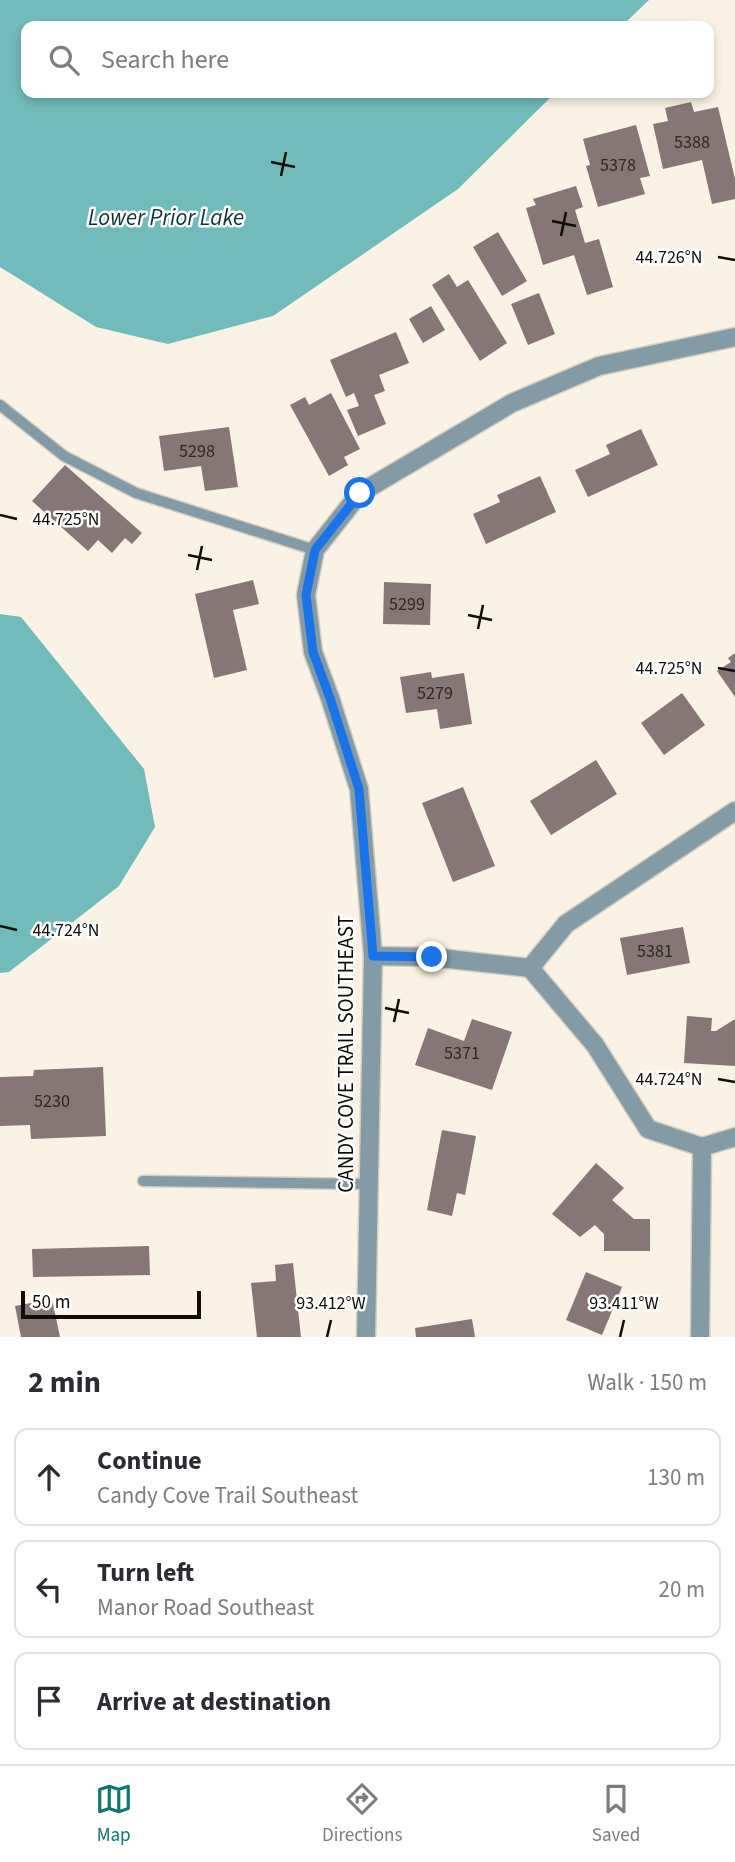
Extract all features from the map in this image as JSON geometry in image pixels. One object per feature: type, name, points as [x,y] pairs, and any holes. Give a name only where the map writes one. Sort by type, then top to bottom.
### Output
[{"type":"street","name":"CANDY COVE TRAIL SOUTHEAST","points":[[366,1337],[373,956],[359,789],[313,652],[306,595],[315,550],[360,493],[512,403],[599,366],[735,337]]},
{"type":"street","points":[[530,968],[566,924],[735,811]]},
{"type":"street","points":[[373,956],[432,957],[530,968],[595,1045],[648,1129],[702,1147],[735,1137]]},
{"type":"street","points":[[700,1337],[702,1147]]},
{"type":"lane","points":[[0,405],[64,456],[136,493],[315,550]]},
{"type":"lane","points":[[144,1181],[369,1184]]},
{"type":"water","name":"Lower Prior Lake","points":[[0,0],[649,0],[627,21],[21,21],[21,98],[550,98],[458,189],[273,316],[168,344],[96,327],[0,267]]},
{"type":"water","points":[[0,614],[21,617],[144,769],[155,827],[119,886],[9,972],[0,973]]},
{"type":"building","points":[[691,102],[694,112],[718,107],[735,179],[735,199],[712,204],[702,160],[663,169],[653,124],[668,121],[665,108]]},
{"type":"building","points":[[636,125],[650,176],[640,178],[645,194],[598,207],[586,166],[590,165],[583,139]]},
{"type":"building","points":[[576,186],[583,207],[575,210],[585,243],[599,239],[613,287],[587,295],[574,255],[543,265],[526,208],[536,205],[533,199]]},
{"type":"building","points":[[498,232],[527,281],[502,296],[473,247]]},
{"type":"building","points":[[449,274],[457,287],[468,280],[507,343],[480,361],[432,285]]},
{"type":"building","points":[[539,293],[555,334],[528,345],[511,304]]},
{"type":"building","points":[[431,306],[445,330],[423,343],[409,319]]},
{"type":"building","points":[[396,332],[409,363],[379,375],[385,391],[374,395],[386,424],[358,436],[347,410],[359,406],[354,393],[346,397],[330,360]]},
{"type":"building","points":[[331,393],[360,449],[344,457],[348,465],[329,476],[290,405],[305,397],[309,405]]},
{"type":"building","points":[[229,427],[238,487],[205,491],[201,466],[164,471],[159,436]]},
{"type":"building","points":[[641,429],[658,465],[588,497],[575,470],[610,454],[606,445]]},
{"type":"building","points":[[65,465],[142,533],[132,544],[125,538],[112,553],[98,540],[88,551],[32,501]]},
{"type":"building","points":[[540,476],[556,512],[486,544],[473,514],[500,502],[497,495]]},
{"type":"building","points":[[253,580],[259,604],[233,610],[247,670],[214,678],[195,594]]},
{"type":"building","points":[[384,582],[431,584],[430,625],[383,624]]},
{"type":"building","points":[[735,653],[735,697],[717,671],[731,662],[728,658]]},
{"type":"building","points":[[431,672],[432,678],[464,673],[472,724],[440,729],[437,709],[406,713],[400,677]]},
{"type":"building","points":[[682,693],[705,725],[664,755],[641,723]]},
{"type":"building","points":[[596,760],[617,794],[551,835],[530,801]]},
{"type":"building","points":[[463,787],[495,866],[453,882],[422,803]]},
{"type":"building","points":[[683,927],[690,963],[627,975],[620,938]]},
{"type":"building","points":[[687,1016],[712,1018],[711,1031],[716,1031],[735,1019],[735,1066],[684,1063]]},
{"type":"building","points":[[472,1019],[512,1032],[492,1090],[415,1065],[428,1028],[464,1041]]},
{"type":"building","points":[[103,1067],[106,1136],[31,1139],[30,1125],[0,1126],[0,1077],[33,1076],[34,1070]]},
{"type":"building","points":[[442,1130],[476,1136],[465,1195],[457,1193],[452,1216],[427,1210]]},
{"type":"building","points":[[596,1163],[624,1188],[612,1200],[634,1219],[650,1219],[650,1251],[604,1251],[604,1234],[595,1225],[580,1237],[552,1214]]},
{"type":"building","points":[[149,1246],[150,1275],[33,1277],[32,1249]]},
{"type":"building","points":[[293,1263],[301,1337],[257,1337],[251,1283],[276,1281],[275,1265]]},
{"type":"building","points":[[586,1272],[622,1287],[602,1335],[566,1320]]},
{"type":"building","points":[[52,1299],[60,1337],[21,1337],[15,1306]]},
{"type":"building","points":[[472,1319],[475,1337],[416,1337],[415,1328]]},
{"type":"route","points":[[360,493],[315,550],[306,595],[313,652],[359,789],[373,956],[432,957]]}]
